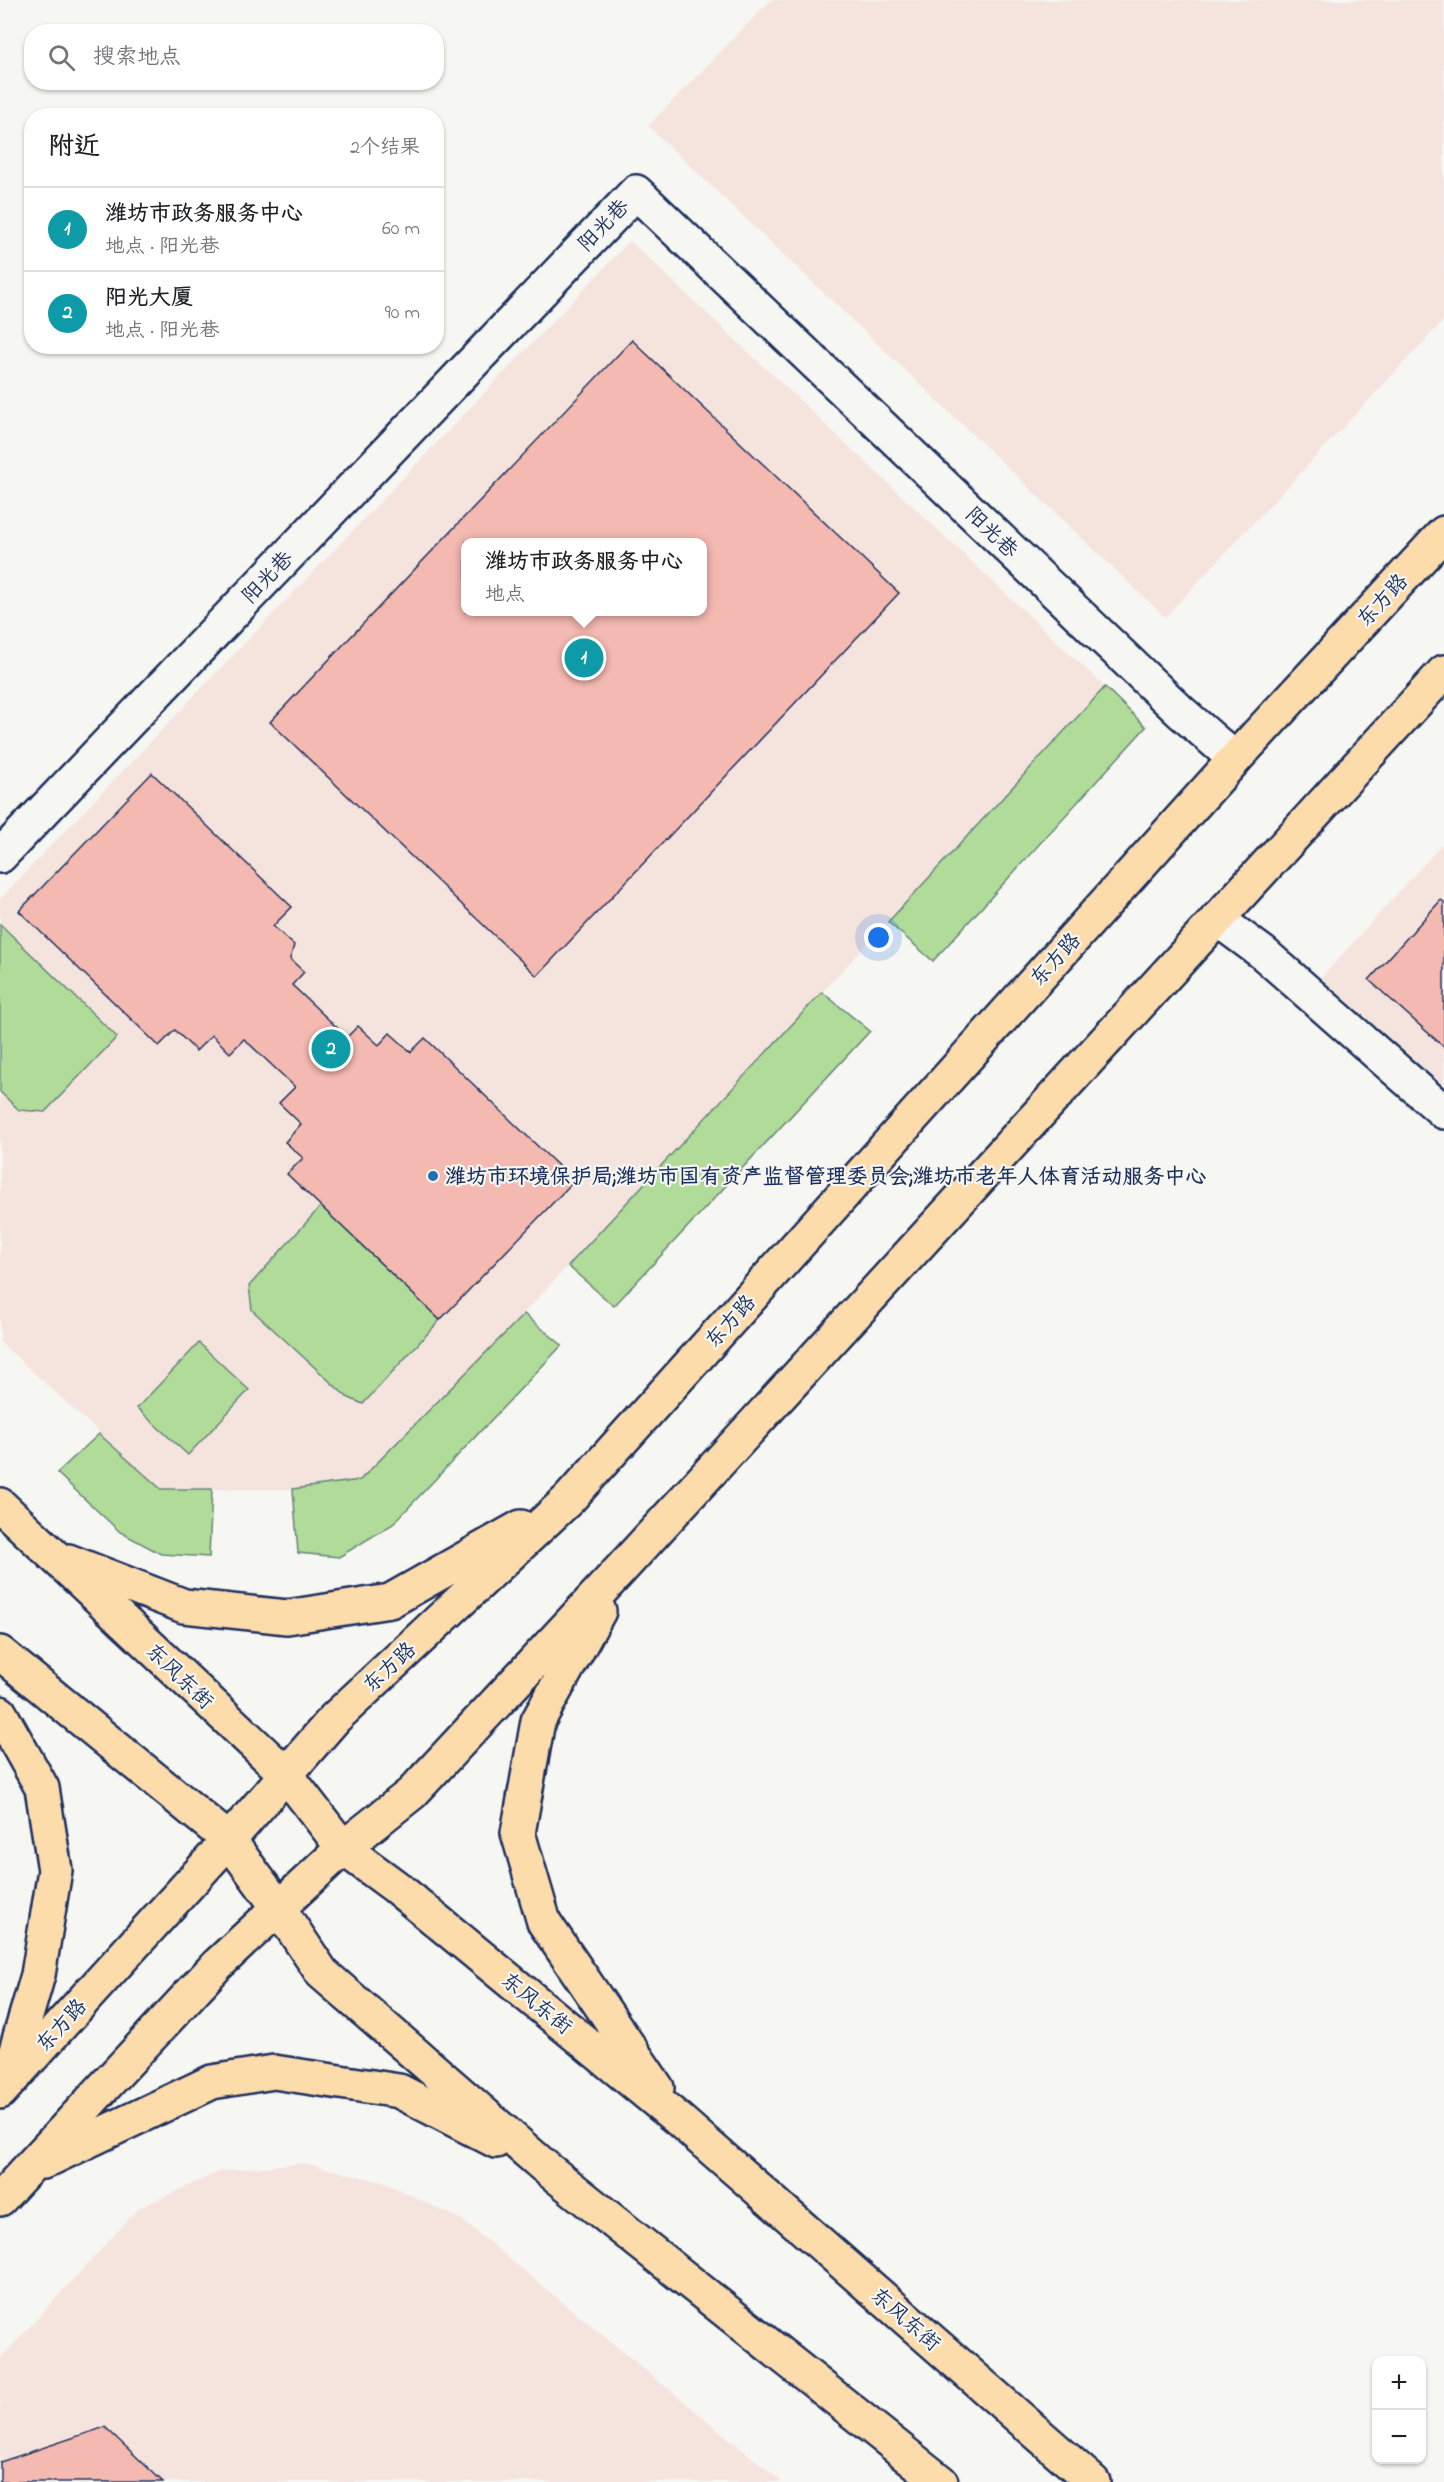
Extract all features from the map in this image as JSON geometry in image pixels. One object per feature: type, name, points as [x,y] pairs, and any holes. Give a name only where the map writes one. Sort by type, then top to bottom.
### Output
[{"type":"main road","name":"东方路","points":[[3,2089],[335,1718],[569,1499],[1235,759],[1444,533]]},
{"type":"main road","points":[[0,2199],[217,1965],[343,1848],[412,1793],[621,1569],[1444,672]]},
{"type":"main road","points":[[53,1555],[184,1606],[287,1617],[390,1601],[569,1499]]},
{"type":"main road","name":"东风东街","points":[[0,1505],[285,1773],[343,1848],[396,1887],[678,2119],[1093,2482]]},
{"type":"main road","points":[[621,1569],[538,1721],[518,1833],[544,1922],[678,2119]]},
{"type":"main road","points":[[0,1653],[228,1840],[278,1907],[322,1973],[545,2167],[941,2482]]},
{"type":"main road","points":[[0,1713],[42,1788],[55,1870],[38,1975],[3,2089]]},
{"type":"main road","points":[[28,2169],[212,2082],[274,2072],[399,2091],[545,2167]]},
{"type":"street","name":"阳光巷","points":[[0,856],[636,192],[1181,712],[1235,759]]},
{"type":"street","points":[[1217,919],[1263,953],[1444,1112]]},
{"type":"shaded area","points":[[771,0],[1444,0],[1444,320],[1165,617],[648,126]]},
{"type":"shaded area","points":[[630,241],[1105,687],[499,1340],[360,1480],[293,1489],[161,1489],[0,1342],[0,899]]},
{"type":"shaded area","points":[[1444,842],[1444,1086],[1321,978]]},
{"type":"shaded area","points":[[303,2163],[383,2182],[462,2220],[782,2482],[0,2482],[0,2359],[139,2208],[221,2171]]},
{"type":"green space","points":[[1105,687],[1146,727],[933,961],[888,922]]},
{"type":"green space","points":[[0,924],[117,1037],[45,1112],[19,1110],[0,1092]]},
{"type":"green space","points":[[822,992],[870,1031],[614,1306],[568,1266]]},
{"type":"green space","points":[[321,1206],[440,1320],[363,1404],[347,1397],[252,1310],[249,1286]]},
{"type":"green space","points":[[524,1314],[562,1345],[393,1524],[339,1557],[298,1553],[293,1489],[360,1480]]},
{"type":"green space","points":[[199,1343],[249,1390],[188,1455],[137,1408]]},
{"type":"green space","points":[[99,1434],[161,1489],[212,1489],[209,1557],[161,1554],[120,1532],[57,1473]]},
{"type":"building","points":[[632,340],[899,593],[537,976],[270,722]]},
{"type":"building","points":[[152,773],[292,907],[273,926],[294,945],[290,959],[304,972],[292,985],[347,1037],[358,1026],[379,1045],[390,1033],[411,1052],[425,1038],[574,1181],[440,1320],[287,1174],[303,1158],[285,1142],[301,1124],[279,1103],[295,1087],[244,1039],[230,1053],[212,1035],[196,1051],[175,1030],[159,1046],[19,911]]},
{"type":"building","points":[[1441,900],[1444,902],[1444,1047],[1369,980]]},
{"type":"building","points":[[105,2427],[163,2482],[0,2482],[0,2462]]},
{"type":"place","name":"潍坊市政务服务中心","points":[[584,658]]},
{"type":"place","name":"阳光大厦","points":[[331,1049]]},
{"type":"place","name":"潍坊市环境保护局;潍坊市国有资产监督管理委员会;潍坊市老年人体育活动服务中心","points":[[433,1176]]}]
